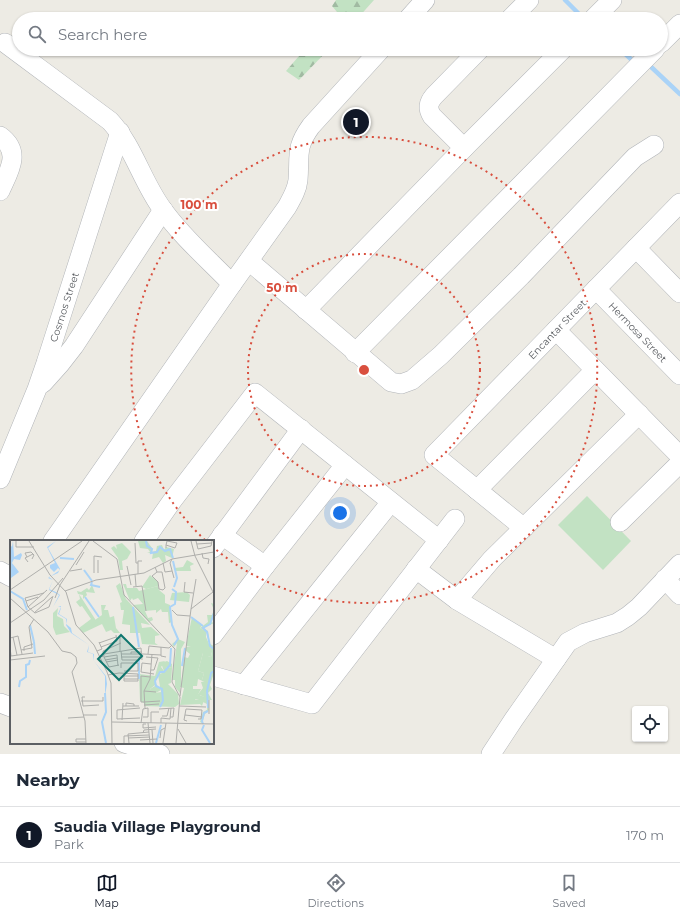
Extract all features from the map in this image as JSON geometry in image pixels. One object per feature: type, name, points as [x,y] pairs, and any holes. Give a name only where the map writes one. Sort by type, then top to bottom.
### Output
[{"type":"street","points":[[415,12],[426,0]]},
{"type":"street","points":[[517,12],[529,0]]},
{"type":"street","points":[[600,12],[612,0]]},
{"type":"street","points":[[668,36],[680,24]]},
{"type":"street","points":[[5,43],[12,48]]},
{"type":"street","points":[[22,56],[110,121],[120,132],[163,210],[180,230],[232,284]]},
{"type":"street","points":[[54,540],[287,207],[294,195],[298,181],[299,149],[302,137],[375,56]]},
{"type":"street","points":[[464,148],[432,116],[428,110],[429,102],[434,96],[473,56]]},
{"type":"street","points":[[306,310],[556,56]]},
{"type":"street","points":[[355,353],[648,56]]},
{"type":"street","name":"Cosmos Street","points":[[0,479],[37,389],[120,132]]},
{"type":"street","points":[[0,136],[8,142],[12,151],[12,161],[0,191]]},
{"type":"street","points":[[249,261],[355,353],[391,382],[401,384],[412,380],[441,355],[635,158],[654,145]]},
{"type":"street","name":"Encantar Street","points":[[476,490],[434,455],[636,248],[679,207]]},
{"type":"street","points":[[37,389],[74,346],[163,210]]},
{"type":"street","points":[[636,248],[680,293]]},
{"type":"street","name":"Hermosa Street","points":[[596,289],[680,375]]},
{"type":"street","points":[[556,330],[680,456]]},
{"type":"street","points":[[524,528],[476,490],[596,370]]},
{"type":"street","points":[[145,540],[172,501],[256,393],[439,540]]},
{"type":"street","points":[[457,600],[492,559],[639,414]]},
{"type":"street","points":[[265,566],[217,542],[301,430]]},
{"type":"street","points":[[620,522],[680,463]]},
{"type":"street","points":[[214,634],[265,566],[345,465]]},
{"type":"street","points":[[244,685],[391,502]]},
{"type":"street","points":[[214,676],[312,704],[456,519]]},
{"type":"street","points":[[491,754],[568,642],[576,637],[617,623],[628,616],[639,607],[680,564]]},
{"type":"street","points":[[416,569],[457,600],[556,659]]},
{"type":"street","points":[[0,571],[10,576]]},
{"type":"street","points":[[665,579],[680,595]]},
{"type":"street","points":[[127,744],[160,754]]},
{"type":"green space","points":[[336,0],[374,0],[363,12],[337,12],[332,6]]},
{"type":"green space","points":[[299,56],[322,56],[299,80],[286,71]]},
{"type":"green space","points":[[587,496],[631,541],[603,570],[558,525]]},
{"type":"waterway","points":[[565,0],[577,12]]},
{"type":"waterway","points":[[628,56],[634,62]]},
{"type":"waterway","points":[[648,64],[680,94]]},
{"type":"place","name":"Saudia Village Playground","points":[[356,122]]}]
